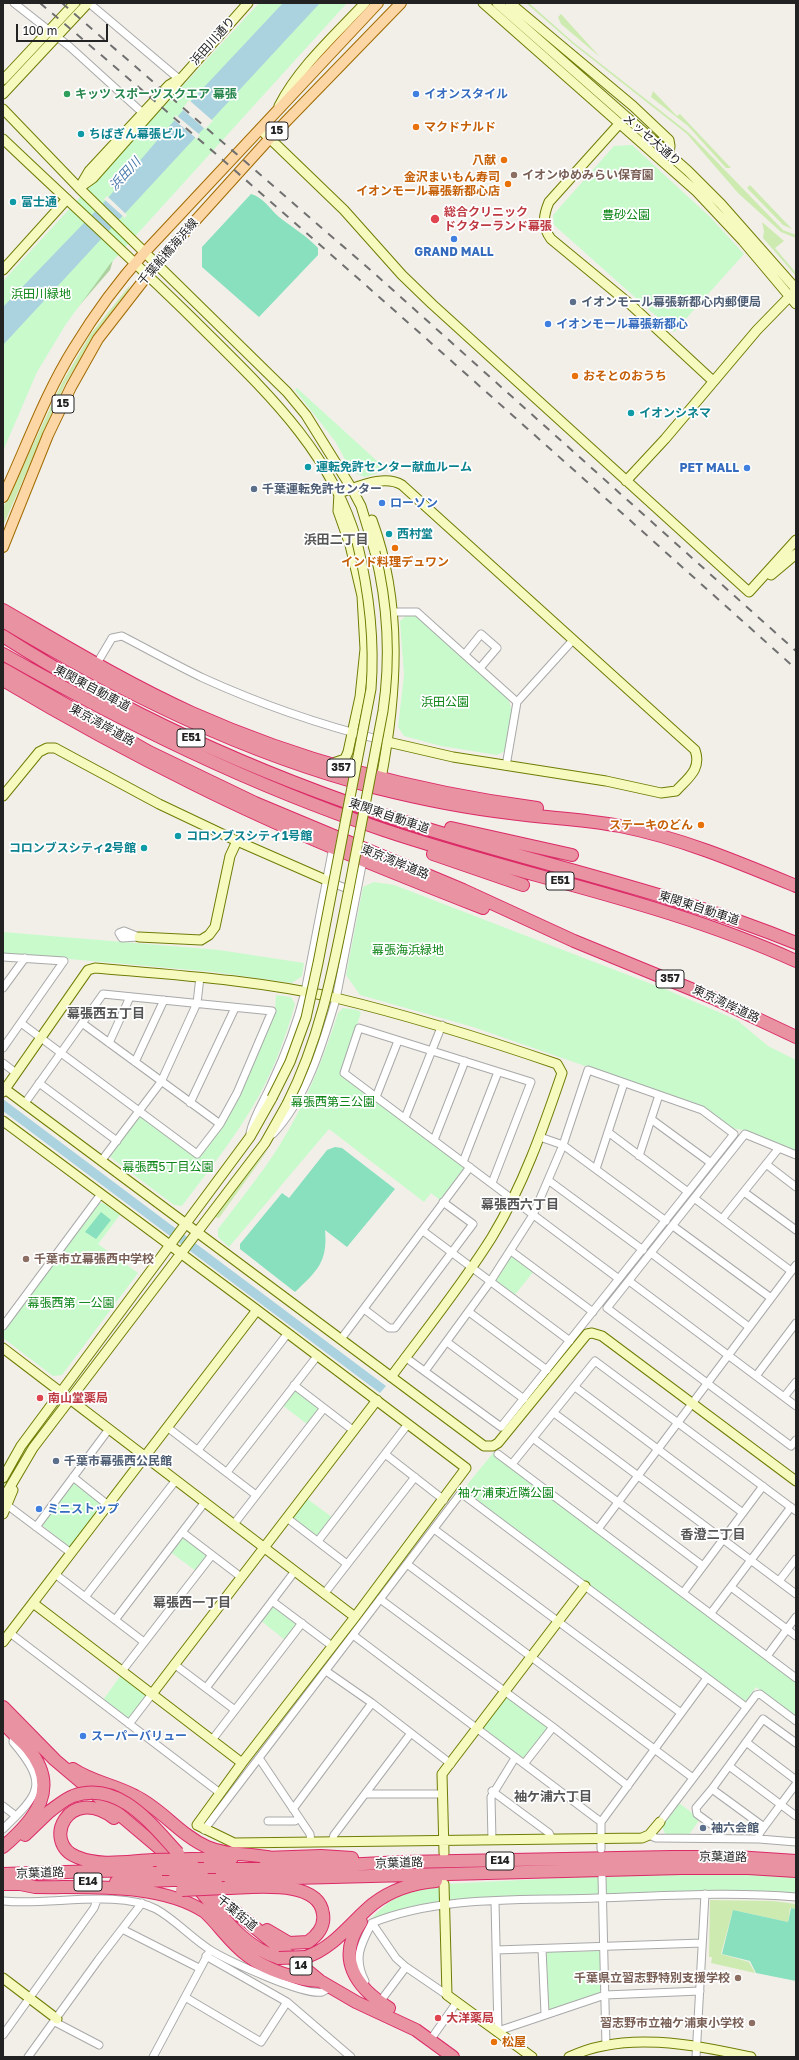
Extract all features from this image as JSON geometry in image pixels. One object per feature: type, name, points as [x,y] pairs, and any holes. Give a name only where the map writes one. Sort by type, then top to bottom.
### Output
[{"type":"highway","name":"357","points":[[3,610],[96,665],[191,712],[262,742],[328,764],[381,779],[468,798],[621,821],[690,841],[796,886]]},
{"type":"highway","name":"357","points":[[3,621],[127,691],[209,730],[260,751],[378,788],[480,809],[618,826],[704,848]]},
{"type":"highway","name":"東関東自動車道","points":[[3,636],[55,668],[179,732],[277,775],[400,821],[697,906],[752,925],[796,943]]},
{"type":"highway","name":"東関東自動車道","points":[[3,654],[113,715],[215,764],[322,807],[384,830],[640,904],[711,927],[796,961]]},
{"type":"highway","name":"東京湾岸道路","points":[[3,668],[137,744],[255,804],[463,890],[541,926],[713,998],[796,1037]]},
{"type":"highway","points":[[3,680],[80,724],[194,784],[363,860],[530,926],[541,926]]},
{"type":"highway","points":[[400,821],[427,823],[572,855]]},
{"type":"highway","points":[[384,830],[418,848],[523,885]]},
{"type":"highway","name":"千葉街道","points":[[3,1707],[55,1760],[202,1885],[223,1900],[325,1985],[407,2025],[431,2040],[452,2057]]},
{"type":"highway","points":[[3,1719],[14,1734],[36,1758],[43,1774],[44,1791],[39,1806],[33,1815],[3,1847]]},
{"type":"highway","name":"千葉街道","points":[[3,1719],[38,1744]]},
{"type":"highway","points":[[55,1760],[63,1762],[82,1775],[133,1794],[145,1801],[189,1836],[208,1847],[232,1853],[271,1858]]},
{"type":"highway","points":[[3,1854],[20,1841],[50,1811],[66,1799],[91,1792],[110,1795],[136,1810],[178,1853],[198,1876],[202,1885]]},
{"type":"highway","points":[[403,1862],[321,1856],[271,1858],[193,1859],[153,1860],[102,1862],[75,1857],[69,1853],[62,1841],[61,1833],[64,1819],[74,1810],[82,1808],[102,1810],[164,1852],[219,1912],[249,1943],[264,1953],[279,1958],[306,1957],[316,1954],[329,1945],[381,1898],[404,1887],[433,1882],[489,1878],[518,1872]]},
{"type":"highway","name":"京葉道路","points":[[3,1874],[162,1869],[263,1869],[403,1862],[695,1857],[796,1860]]},
{"type":"highway","name":"京葉道路","points":[[3,1884],[718,1868],[796,1871]]},
{"type":"highway","points":[[20,1884],[35,1887],[130,1889],[144,1897],[172,1897],[196,1907],[211,1918],[248,1957],[290,1980],[308,1981],[325,1985]]},
{"type":"highway","points":[[144,1897],[182,1890],[226,1888],[285,1888],[303,1890],[310,1893],[320,1902],[324,1915],[323,1923],[318,1934],[308,1942],[289,1943],[276,1936],[223,1900]]},
{"type":"highway","points":[[364,1913],[362,1921],[353,1935],[350,1948],[352,1969],[367,1992],[386,2004]]},
{"type":"main road","name":"千葉船橋海浜線","points":[[3,497],[35,426],[73,348],[135,264],[378,3]]},
{"type":"main road","name":"千葉船橋海浜線","points":[[3,547],[48,435],[71,387],[98,339],[157,263],[270,138],[401,3]]},
{"type":"street","points":[[14,3],[49,30],[145,115]]},
{"type":"street","points":[[3,80],[75,3]]},
{"type":"street","points":[[3,94],[89,3],[179,79]]},
{"type":"street","name":"浜田川通り","points":[[80,188],[92,178],[145,115],[174,89],[179,79],[248,3]]},
{"type":"street","points":[[276,111],[284,95],[316,56],[365,3]]},
{"type":"street","name":"メッセ大通り","points":[[483,3],[620,123],[711,206],[794,291]]},
{"type":"street","name":"メッセ大通り","points":[[497,3],[669,154],[722,204],[794,291],[796,304]]},
{"type":"street","points":[[510,3],[562,48],[634,106],[669,140],[669,154]]},
{"type":"street","points":[[3,109],[87,196],[287,392],[306,415],[352,489],[361,506],[375,552],[380,573],[387,619],[388,672],[383,711],[335,963],[322,1015],[314,1043],[287,1104],[265,1143]]},
{"type":"street","points":[[620,123],[549,202],[544,217],[544,226],[551,240],[631,305],[713,381]]},
{"type":"street","points":[[260,129],[355,221],[402,275],[432,304],[749,592]]},
{"type":"street","points":[[3,139],[148,275],[279,406],[309,443],[339,494],[356,542],[364,571],[371,614],[373,652],[371,689],[318,963],[306,1018],[290,1062],[250,1137],[21,1446],[3,1478]]},
{"type":"street","points":[[3,270],[67,199]]},
{"type":"street","points":[[626,481],[666,439],[713,381],[794,291]]},
{"type":"street","points":[[96,665],[112,638],[122,636],[202,677],[236,692],[352,732],[388,742],[454,757],[606,781],[670,793],[676,791],[694,771],[698,762],[695,750],[402,485],[394,480],[384,480],[339,494]]},
{"type":"street","points":[[352,489],[364,499],[374,525],[382,551],[394,612],[394,682],[388,742],[381,779]]},
{"type":"street","points":[[328,764],[345,759],[363,682],[365,636],[362,596],[350,546],[338,511],[339,494]]},
{"type":"street","points":[[749,592],[796,540]]},
{"type":"street","points":[[749,592],[796,554]]},
{"type":"street","points":[[394,612],[417,612],[517,702]]},
{"type":"street","points":[[464,654],[481,634],[497,648],[480,668]]},
{"type":"street","points":[[506,766],[517,702],[573,640]]},
{"type":"street","points":[[3,796],[39,752],[47,748],[55,748],[145,796],[237,841],[356,892]]},
{"type":"street","points":[[139,937],[201,940],[209,935],[214,927],[230,856],[237,841]]},
{"type":"street","points":[[250,1137],[253,1120],[270,1089],[291,1037],[305,992],[333,847]]},
{"type":"street","points":[[3,1514],[5,1502],[16,1475],[33,1448],[265,1143],[286,1120],[299,1096],[320,1047],[336,998],[363,860]]},
{"type":"street","points":[[3,957],[64,961],[3,1048]]},
{"type":"street","points":[[3,988],[25,958]]},
{"type":"street","points":[[391,1377],[472,1268],[513,1199],[540,1137],[562,1073],[557,1064],[442,1025],[336,998],[200,977],[88,970],[4,1090],[102,1160],[184,1226],[196,1233],[484,1446],[493,1446],[510,1431],[587,1334],[592,1333],[602,1336],[796,1480]]},
{"type":"street","points":[[102,1160],[161,1082],[197,1003],[200,977]]},
{"type":"street","points":[[21,1023],[61,1053],[197,1154],[220,1124],[236,1094],[272,1011],[103,994],[61,1053],[24,1103]]},
{"type":"street","points":[[109,1043],[130,997]]},
{"type":"street","points":[[135,1062],[164,1000]]},
{"type":"street","points":[[190,1103],[235,1008]]},
{"type":"street","points":[[82,1023],[220,1124]]},
{"type":"street","points":[[405,1118],[442,1025]]},
{"type":"street","points":[[492,1183],[532,1082],[358,1028],[344,1073],[619,1279]]},
{"type":"street","points":[[376,1097],[398,1041]]},
{"type":"street","points":[[434,1140],[465,1061]]},
{"type":"street","points":[[3,1063],[16,1073]]},
{"type":"street","points":[[405,1357],[501,1427],[734,1134],[702,1110],[588,1070],[563,1145],[533,1215],[490,1282],[425,1371]]},
{"type":"street","points":[[463,1162],[498,1072]]},
{"type":"street","points":[[39,1083],[117,1140]]},
{"type":"street","points":[[596,1169],[624,1083]]},
{"type":"street","points":[[640,1156],[658,1095]]},
{"type":"street","points":[[651,1119],[711,1163]]},
{"type":"street","points":[[3,1121],[182,1252],[466,1468],[444,1500],[197,1823],[198,1827],[234,1842],[642,1838],[649,1835],[660,1822],[756,1695],[760,1694],[796,1721]]},
{"type":"street","points":[[608,1132],[688,1192]]},
{"type":"street","points":[[796,1155],[745,1134],[608,1308],[791,1446],[796,1440]]},
{"type":"street","points":[[540,1137],[563,1145],[666,1221]]},
{"type":"street","points":[[722,1219],[780,1148]]},
{"type":"street","points":[[766,1164],[796,1187]]},
{"type":"street","points":[[340,1339],[470,1167]]},
{"type":"street","points":[[548,1180],[643,1250]]},
{"type":"street","points":[[744,1192],[796,1230]]},
{"type":"street","points":[[3,1326],[101,1194]]},
{"type":"street","points":[[598,1529],[794,1268],[694,1198]]},
{"type":"street","points":[[364,1309],[389,1328],[395,1328],[452,1253],[473,1224],[443,1202]]},
{"type":"street","points":[[673,1226],[771,1298]]},
{"type":"street","points":[[423,1231],[570,1341]]},
{"type":"street","points":[[511,1251],[593,1312]]},
{"type":"street","points":[[651,1253],[749,1327]]},
{"type":"street","points":[[629,1281],[796,1406]]},
{"type":"street","points":[[3,1642],[257,1310]]},
{"type":"street","points":[[469,1312],[547,1370]]},
{"type":"street","points":[[756,1376],[796,1323]]},
{"type":"street","points":[[198,1450],[288,1333]]},
{"type":"street","points":[[447,1342],[524,1398]]},
{"type":"street","points":[[3,1348],[355,1617]]},
{"type":"street","points":[[227,1472],[318,1355]]},
{"type":"street","points":[[512,1464],[575,1387],[595,1360],[794,1509],[751,1560],[711,1614]]},
{"type":"street","points":[[784,1397],[796,1382]]},
{"type":"street","points":[[294,1385],[354,1431]]},
{"type":"street","points":[[575,1387],[743,1513]]},
{"type":"street","points":[[129,1724],[377,1400]]},
{"type":"street","points":[[234,1524],[324,1408]]},
{"type":"street","points":[[554,1413],[796,1594]]},
{"type":"street","points":[[318,1541],[408,1424]]},
{"type":"street","points":[[168,1427],[256,1495]]},
{"type":"street","points":[[36,1527],[109,1429]]},
{"type":"street","points":[[534,1438],[703,1566]]},
{"type":"street","points":[[385,1454],[444,1500]]},
{"type":"street","points":[[498,1454],[796,1678]]},
{"type":"street","points":[[73,1477],[108,1505]]},
{"type":"street","points":[[324,1594],[414,1477]]},
{"type":"street","points":[[85,1597],[176,1480]]},
{"type":"street","points":[[683,1593],[763,1486]]},
{"type":"street","points":[[204,1830],[461,1493],[746,1707]]},
{"type":"street","points":[[5,1502],[71,1553]]},
{"type":"street","points":[[115,1620],[205,1502]]},
{"type":"street","points":[[286,1518],[347,1564]]},
{"type":"street","points":[[434,1529],[680,1713]]},
{"type":"street","points":[[182,1532],[241,1577]]},
{"type":"street","points":[[122,1671],[212,1554]]},
{"type":"street","points":[[779,1581],[796,1559]]},
{"type":"street","points":[[407,1564],[693,1778]]},
{"type":"street","points":[[206,1688],[295,1571]]},
{"type":"street","points":[[55,1574],[144,1642]]},
{"type":"street","points":[[444,1853],[442,1774],[505,1692],[530,1656],[585,1586]]},
{"type":"street","points":[[731,1587],[796,1636]]},
{"type":"street","points":[[380,1599],[553,1727],[628,1786]]},
{"type":"street","points":[[272,1601],[332,1646]]},
{"type":"street","points":[[33,1603],[242,1763]]},
{"type":"street","points":[[767,1656],[796,1617]]},
{"type":"street","points":[[212,1740],[302,1623]]},
{"type":"street","points":[[10,1633],[220,1794]]},
{"type":"street","points":[[353,1635],[601,1822]]},
{"type":"street","points":[[174,1664],[235,1710]]},
{"type":"street","points":[[326,1671],[372,1703],[450,1764]]},
{"type":"street","points":[[601,1849],[601,1822],[707,1678]]},
{"type":"street","points":[[293,1809],[372,1703]]},
{"type":"street","points":[[721,1838],[720,1830],[695,1811],[764,1719],[796,1743]]},
{"type":"street","points":[[524,1764],[553,1727]]},
{"type":"street","points":[[332,1841],[334,1835],[411,1733]]},
{"type":"street","points":[[3,1829],[32,1797],[36,1779],[32,1767],[13,1742],[14,1734]]},
{"type":"street","points":[[746,1742],[796,1780]]},
{"type":"street","points":[[259,1758],[310,1834],[311,1842]]},
{"type":"street","points":[[492,1840],[492,1792],[515,1758]]},
{"type":"street","points":[[729,1766],[796,1816]]},
{"type":"street","points":[[759,1839],[759,1834],[796,1784]]},
{"type":"street","points":[[712,1789],[764,1827]]},
{"type":"street","points":[[492,1792],[549,1833],[552,1839]]},
{"type":"street","points":[[365,1794],[442,1794]]},
{"type":"street","points":[[3,1806],[16,1816]]},
{"type":"street","points":[[268,1821],[295,1821],[299,1818]]},
{"type":"street","points":[[649,1835],[656,1838],[759,1839],[796,1842]]},
{"type":"street","points":[[602,1877],[606,2046]]},
{"type":"street","points":[[444,1884],[447,1995]]},
{"type":"street","points":[[696,2057],[706,1894]]},
{"type":"street","points":[[407,2025],[365,1981],[359,1965],[361,1946],[372,1923],[445,1904],[706,1894],[760,1894],[796,1897]]},
{"type":"street","points":[[28,2057],[144,1897]]},
{"type":"street","points":[[3,1901],[35,1903],[144,1897],[209,1953],[287,2002],[351,2057]]},
{"type":"street","points":[[3,2035],[94,1908],[97,1900]]},
{"type":"street","points":[[495,1902],[498,2031]]},
{"type":"street","points":[[372,1923],[396,1958],[406,1967],[498,2031],[532,2057]]},
{"type":"street","points":[[122,1929],[199,1968]]},
{"type":"street","points":[[496,1950],[702,1943]]},
{"type":"street","points":[[542,1949],[545,2013]]},
{"type":"street","points":[[154,2057],[199,1968],[209,1953]]},
{"type":"street","points":[[209,1953],[258,1974],[290,1980]]},
{"type":"street","points":[[386,2004],[406,1967]]},
{"type":"street","points":[[3,1978],[56,2020],[99,2045]]},
{"type":"street","points":[[498,2031],[545,2013],[605,1995],[700,1991]]},
{"type":"street","points":[[185,1997],[261,2042],[287,2002]]},
{"type":"street","points":[[431,2040],[457,2002]]},
{"type":"street","points":[[570,2057],[606,2046],[638,2042],[696,2046],[751,2057]]},
{"type":"green space","name":"浜田川緑地","points":[[259,3],[347,3],[110,264],[66,324],[37,372],[3,451],[3,281]]},
{"type":"green space","points":[[526,3],[529,3],[573,42],[689,133],[783,230],[796,235],[796,238],[781,232],[738,193],[687,134],[573,44]]},
{"type":"green space","points":[[561,14],[600,57],[561,24],[558,17]]},
{"type":"green space","points":[[653,91],[677,116],[680,114],[731,168],[726,168],[688,126],[651,97]]},
{"type":"green space","name":"豊砂公園","points":[[632,145],[710,217],[744,254],[674,332],[554,225],[553,215],[614,146]]},
{"type":"green space","points":[[750,185],[792,229],[783,225],[747,188]]},
{"type":"green space","points":[[251,194],[263,201],[279,217],[305,236],[318,248],[318,255],[259,317],[202,267],[202,247]]},
{"type":"green space","points":[[762,222],[784,241],[775,248],[796,273],[796,276],[763,238],[764,231]]},
{"type":"green space","points":[[113,260],[110,270],[72,314],[67,295]]},
{"type":"green space","points":[[130,285],[128,291],[96,334],[65,384],[3,526],[3,508],[62,383],[90,335]]},
{"type":"green space","points":[[297,388],[387,470],[365,477],[352,472],[335,441],[295,390]]},
{"type":"green space","name":"浜田公園","points":[[408,614],[417,617],[508,699],[512,710],[505,751],[497,755],[441,746],[404,736],[398,727],[404,675],[400,621]]},
{"type":"green space","name":"幕張海浜緑地","points":[[374,882],[394,885],[667,990],[737,1020],[768,1046],[796,1060],[796,1151],[743,1130],[731,1128],[703,1107],[473,1027],[360,995],[346,975],[363,887]]},
{"type":"green space","points":[[3,932],[219,950],[304,963],[302,976],[292,983],[214,972],[3,953]]},
{"type":"green space","name":"幕張西5丁目公園","points":[[276,995],[291,997],[295,1004],[282,1046],[264,1086],[234,1135],[182,1206],[174,1205],[109,1156],[140,1114],[198,1156],[221,1125],[275,1009]]},
{"type":"green space","name":"幕張西第三公園","points":[[343,1008],[358,1010],[361,1013],[340,1074],[465,1167],[440,1200],[431,1193],[424,1202],[329,1129],[229,1247],[218,1237],[218,1229],[268,1163],[290,1128],[317,1072],[338,1013]]},
{"type":"green space","points":[[270,1147],[219,1218],[213,1217]]},
{"type":"green space","points":[[335,1147],[342,1148],[395,1189],[347,1247],[325,1230],[325,1250],[323,1258],[315,1272],[295,1292],[240,1249],[240,1244],[282,1193],[289,1198],[327,1150]]},
{"type":"green space","name":"幕張西第 一公園","points":[[99,1203],[103,1203],[120,1215],[98,1244],[138,1273],[62,1375],[53,1376],[3,1338],[3,1332]]},
{"type":"green space","points":[[101,1212],[111,1220],[96,1239],[85,1232]]},
{"type":"green space","points":[[510,1255],[513,1255],[534,1271],[514,1296],[495,1282],[495,1277]]},
{"type":"green space","points":[[293,1390],[297,1390],[318,1406],[318,1410],[307,1424],[282,1405]]},
{"type":"green space","points":[[59,1404],[60,1405],[3,1489],[3,1483],[27,1443]]},
{"type":"green space","name":"袖ケ浦東近隣公園","points":[[493,1453],[796,1680],[796,1717],[756,1687],[746,1701],[743,1701],[462,1491]]},
{"type":"green space","points":[[73,1481],[103,1505],[71,1546],[68,1546],[42,1525]]},
{"type":"green space","points":[[306,1498],[332,1517],[319,1535],[315,1536],[293,1519],[293,1516]]},
{"type":"green space","points":[[181,1536],[184,1536],[207,1553],[207,1556],[196,1571],[169,1551]]},
{"type":"green space","points":[[272,1605],[297,1622],[297,1626],[285,1640],[260,1620]]},
{"type":"green space","points":[[121,1675],[146,1694],[147,1697],[131,1718],[127,1718],[103,1700]]},
{"type":"green space","points":[[505,1697],[547,1727],[547,1730],[526,1758],[523,1759],[483,1729],[483,1726]]},
{"type":"green space","points":[[679,1803],[700,1819],[688,1836],[666,1836],[662,1826]]},
{"type":"green space","points":[[751,1873],[796,1877],[796,1895],[607,1895],[605,1893],[604,1876]]},
{"type":"green space","points":[[598,1876],[599,1893],[597,1895],[451,1901],[448,1899],[447,1884]]},
{"type":"green space","points":[[440,1885],[441,1899],[438,1902],[371,1919],[379,1910],[402,1895]]},
{"type":"green space","points":[[710,1900],[774,1901],[796,1904],[796,1909],[790,1908],[788,1922],[733,1910],[721,1954],[749,1962],[755,1973],[711,1963],[712,1957],[709,1957]]},
{"type":"green space","points":[[791,1908],[796,1909],[796,1981],[756,1973],[750,1961],[722,1954],[733,1910],[788,1922]]},
{"type":"green space","points":[[602,1951],[602,1993],[548,2010],[546,1952]]},
{"type":"water","points":[[283,3],[320,3],[3,345],[3,307],[107,199],[191,101]]},
{"type":"water","points":[[3,1099],[386,1386],[380,1393],[3,1111]]},
{"type":"pier","points":[[189,100],[213,121],[205,129],[182,109]]},
{"type":"pier","points":[[176,115],[200,135],[197,139],[173,119]]},
{"type":"pier","points":[[107,196],[127,215],[125,218],[104,199]]},
{"type":"railway","points":[[40,3],[326,250],[796,669]]},
{"type":"railway","points":[[62,3],[375,274],[796,651]]},
{"type":"place","name":"キッツ スポーツスクエア 幕張","points":[[67,94]]},
{"type":"place","name":"イオンスタイル","points":[[416,94]]},
{"type":"place","name":"マクドナルド","points":[[416,127]]},
{"type":"place","name":"ちばぎん幕張ビル","points":[[81,134]]},
{"type":"place","name":"八献","points":[[504,160]]},
{"type":"place","name":"イオンゆめみらい保育園","points":[[514,175]]},
{"type":"place","name":"金沢まいもん寿司 イオンモール幕張新都心店","points":[[508,184]]},
{"type":"place","name":"富士通","points":[[13,202]]},
{"type":"place","name":"総合クリニック ドクターランド幕張","points":[[435,219]]},
{"type":"place","name":"GRAND MALL","points":[[454,239]]},
{"type":"place","name":"イオンモール幕張新都心内郵便局","points":[[573,302]]},
{"type":"place","name":"イオンモール幕張新都心","points":[[548,324]]},
{"type":"place","name":"おそとのおうち","points":[[575,376]]},
{"type":"place","name":"イオンシネマ","points":[[631,413]]},
{"type":"place","name":"運転免許センター献血ルーム","points":[[308,467]]},
{"type":"place","name":"PET MALL","points":[[747,468]]},
{"type":"place","name":"千葉運転免許センター","points":[[254,489]]},
{"type":"place","name":"ローソン","points":[[382,503]]},
{"type":"place","name":"西村堂","points":[[389,534]]},
{"type":"place","name":"インド料理デュワン","points":[[395,548]]},
{"type":"place","name":"ステーキのどん","points":[[701,825]]},
{"type":"place","name":"コロンブスシティ1号館","points":[[178,836]]},
{"type":"place","name":"コロンブスシティ2号館","points":[[144,848]]},
{"type":"place","name":"千葉市立幕張西中学校","points":[[26,1259]]},
{"type":"place","name":"南山堂薬局","points":[[40,1398]]},
{"type":"place","name":"千葉市幕張西公民館","points":[[56,1461]]},
{"type":"place","name":"ミニストップ","points":[[39,1509]]},
{"type":"place","name":"スーパーバリュー","points":[[83,1736]]},
{"type":"place","name":"袖六会館","points":[[703,1828]]},
{"type":"place","name":"千葉県立習志野特別支援学校","points":[[738,1978]]},
{"type":"place","name":"大洋薬局","points":[[438,2018]]},
{"type":"place","name":"習志野市立袖ケ浦東小学校","points":[[752,2023]]},
{"type":"place","name":"松屋","points":[[494,2042]]},
{"type":"district","name":"浜田二丁目","points":[[336,540]]},
{"type":"district","name":"幕張西五丁目","points":[[106,1014]]},
{"type":"district","name":"幕張西六丁目","points":[[520,1205]]},
{"type":"district","name":"香澄二丁目","points":[[713,1535]]},
{"type":"district","name":"幕張西一丁目","points":[[192,1603]]},
{"type":"district","name":"袖ケ浦六丁目","points":[[553,1797]]},
{"type":"water label","name":"浜田川","points":[[125,174]]}]
